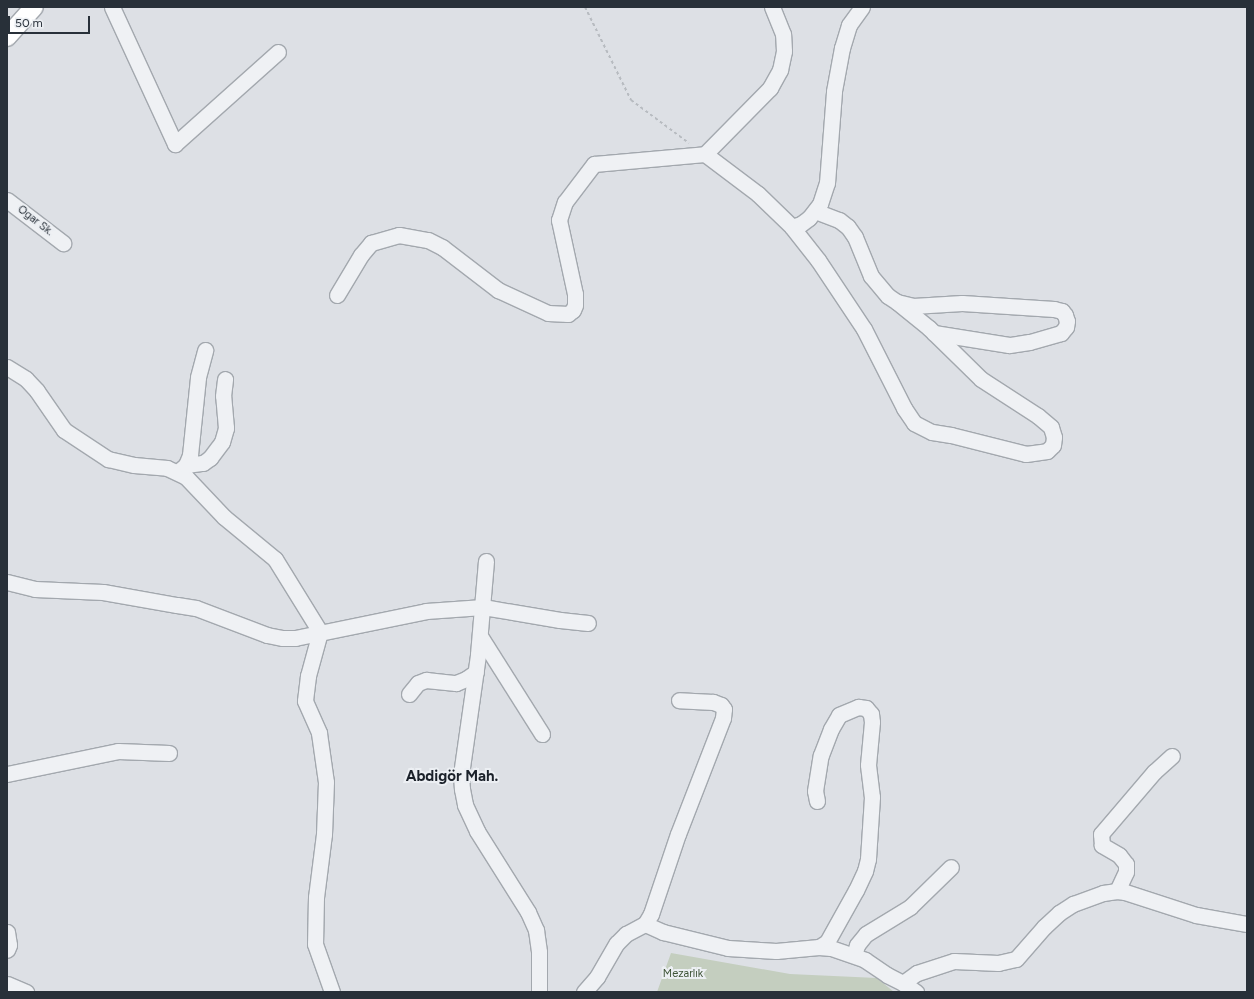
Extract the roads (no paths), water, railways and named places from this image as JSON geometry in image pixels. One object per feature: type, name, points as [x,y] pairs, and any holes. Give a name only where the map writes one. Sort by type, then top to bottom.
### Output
[{"type":"main road","points":[[7,36],[34,7]]},
{"type":"street","points":[[112,7],[175,144],[278,52]]},
{"type":"street","points":[[336,295],[361,255],[371,243],[380,239],[399,235],[428,240],[442,247],[498,290],[548,313],[568,314],[575,304],[575,294],[559,220],[565,202],[594,164],[705,154],[770,88],[780,70],[784,51],[784,38],[781,25],[772,7]]},
{"type":"street","points":[[792,227],[801,224],[816,211],[824,195],[827,183],[830,128],[837,67],[849,25],[862,7]]},
{"type":"street","points":[[705,154],[758,194],[792,227],[818,260],[864,329],[904,408],[914,423],[932,432],[951,435],[1026,454],[1047,451],[1053,445],[1054,437],[1051,427],[1038,416],[981,379],[934,333],[888,296],[871,276],[855,237],[848,227],[839,220],[816,211]]},
{"type":"street","name":"Ogar Sk.","points":[[7,200],[63,243]]},
{"type":"street","points":[[897,302],[913,306],[962,303],[1054,309],[1062,311],[1066,315],[1067,321],[1066,327],[1061,332],[1029,342],[1009,345],[934,333]]},
{"type":"street","points":[[205,350],[198,377],[193,442],[182,468],[186,477],[224,517],[275,559],[320,632],[308,676],[305,701],[319,733],[326,782],[324,834],[316,897],[315,944],[332,992]]},
{"type":"street","points":[[7,367],[26,379],[37,391],[64,430],[108,459],[134,465],[167,468],[182,468],[203,463],[210,458],[222,442],[226,428],[223,396],[225,380]]},
{"type":"street","points":[[486,561],[476,672],[461,775],[462,789],[466,805],[477,831],[528,912],[536,930],[539,952],[539,992]]},
{"type":"street","points":[[7,582],[35,590],[103,592],[177,604],[196,608],[266,636],[283,638],[426,611],[483,607],[560,620],[588,623]]},
{"type":"street","points":[[480,636],[542,734]]},
{"type":"street","points":[[409,694],[418,683],[426,680],[456,683],[466,679],[476,672]]},
{"type":"street","points":[[584,992],[597,977],[617,943],[626,934],[645,924],[651,914],[678,834],[723,718],[724,709],[721,705],[713,702],[679,700]]},
{"type":"street","points":[[817,801],[815,791],[821,755],[831,729],[840,715],[858,707],[866,708],[871,714],[872,722],[868,765],[872,797],[866,871],[827,942],[819,947]]},
{"type":"street","points":[[7,774],[118,751],[169,753]]},
{"type":"street","points":[[1117,891],[1126,872],[1126,864],[1119,855],[1102,845],[1101,834],[1154,772],[1172,756]]},
{"type":"street","points":[[854,955],[857,945],[866,934],[910,907],[951,866]]},
{"type":"street","points":[[903,983],[917,973],[954,961],[998,963],[1016,959],[1044,926],[1059,913],[1087,898],[1117,891],[1135,895],[1196,915],[1247,924]]},
{"type":"street","points":[[645,924],[662,932],[735,949],[776,951],[819,947],[832,948],[865,960],[916,992]]},
{"type":"street","points":[[7,932],[9,945],[7,950]]},
{"type":"street","points":[[7,984],[26,992]]},
{"type":"district","name":"Abdigör Mah.","points":[[452,777]]},
{"type":"park label","name":"Mezarlık","points":[[683,974]]}]
